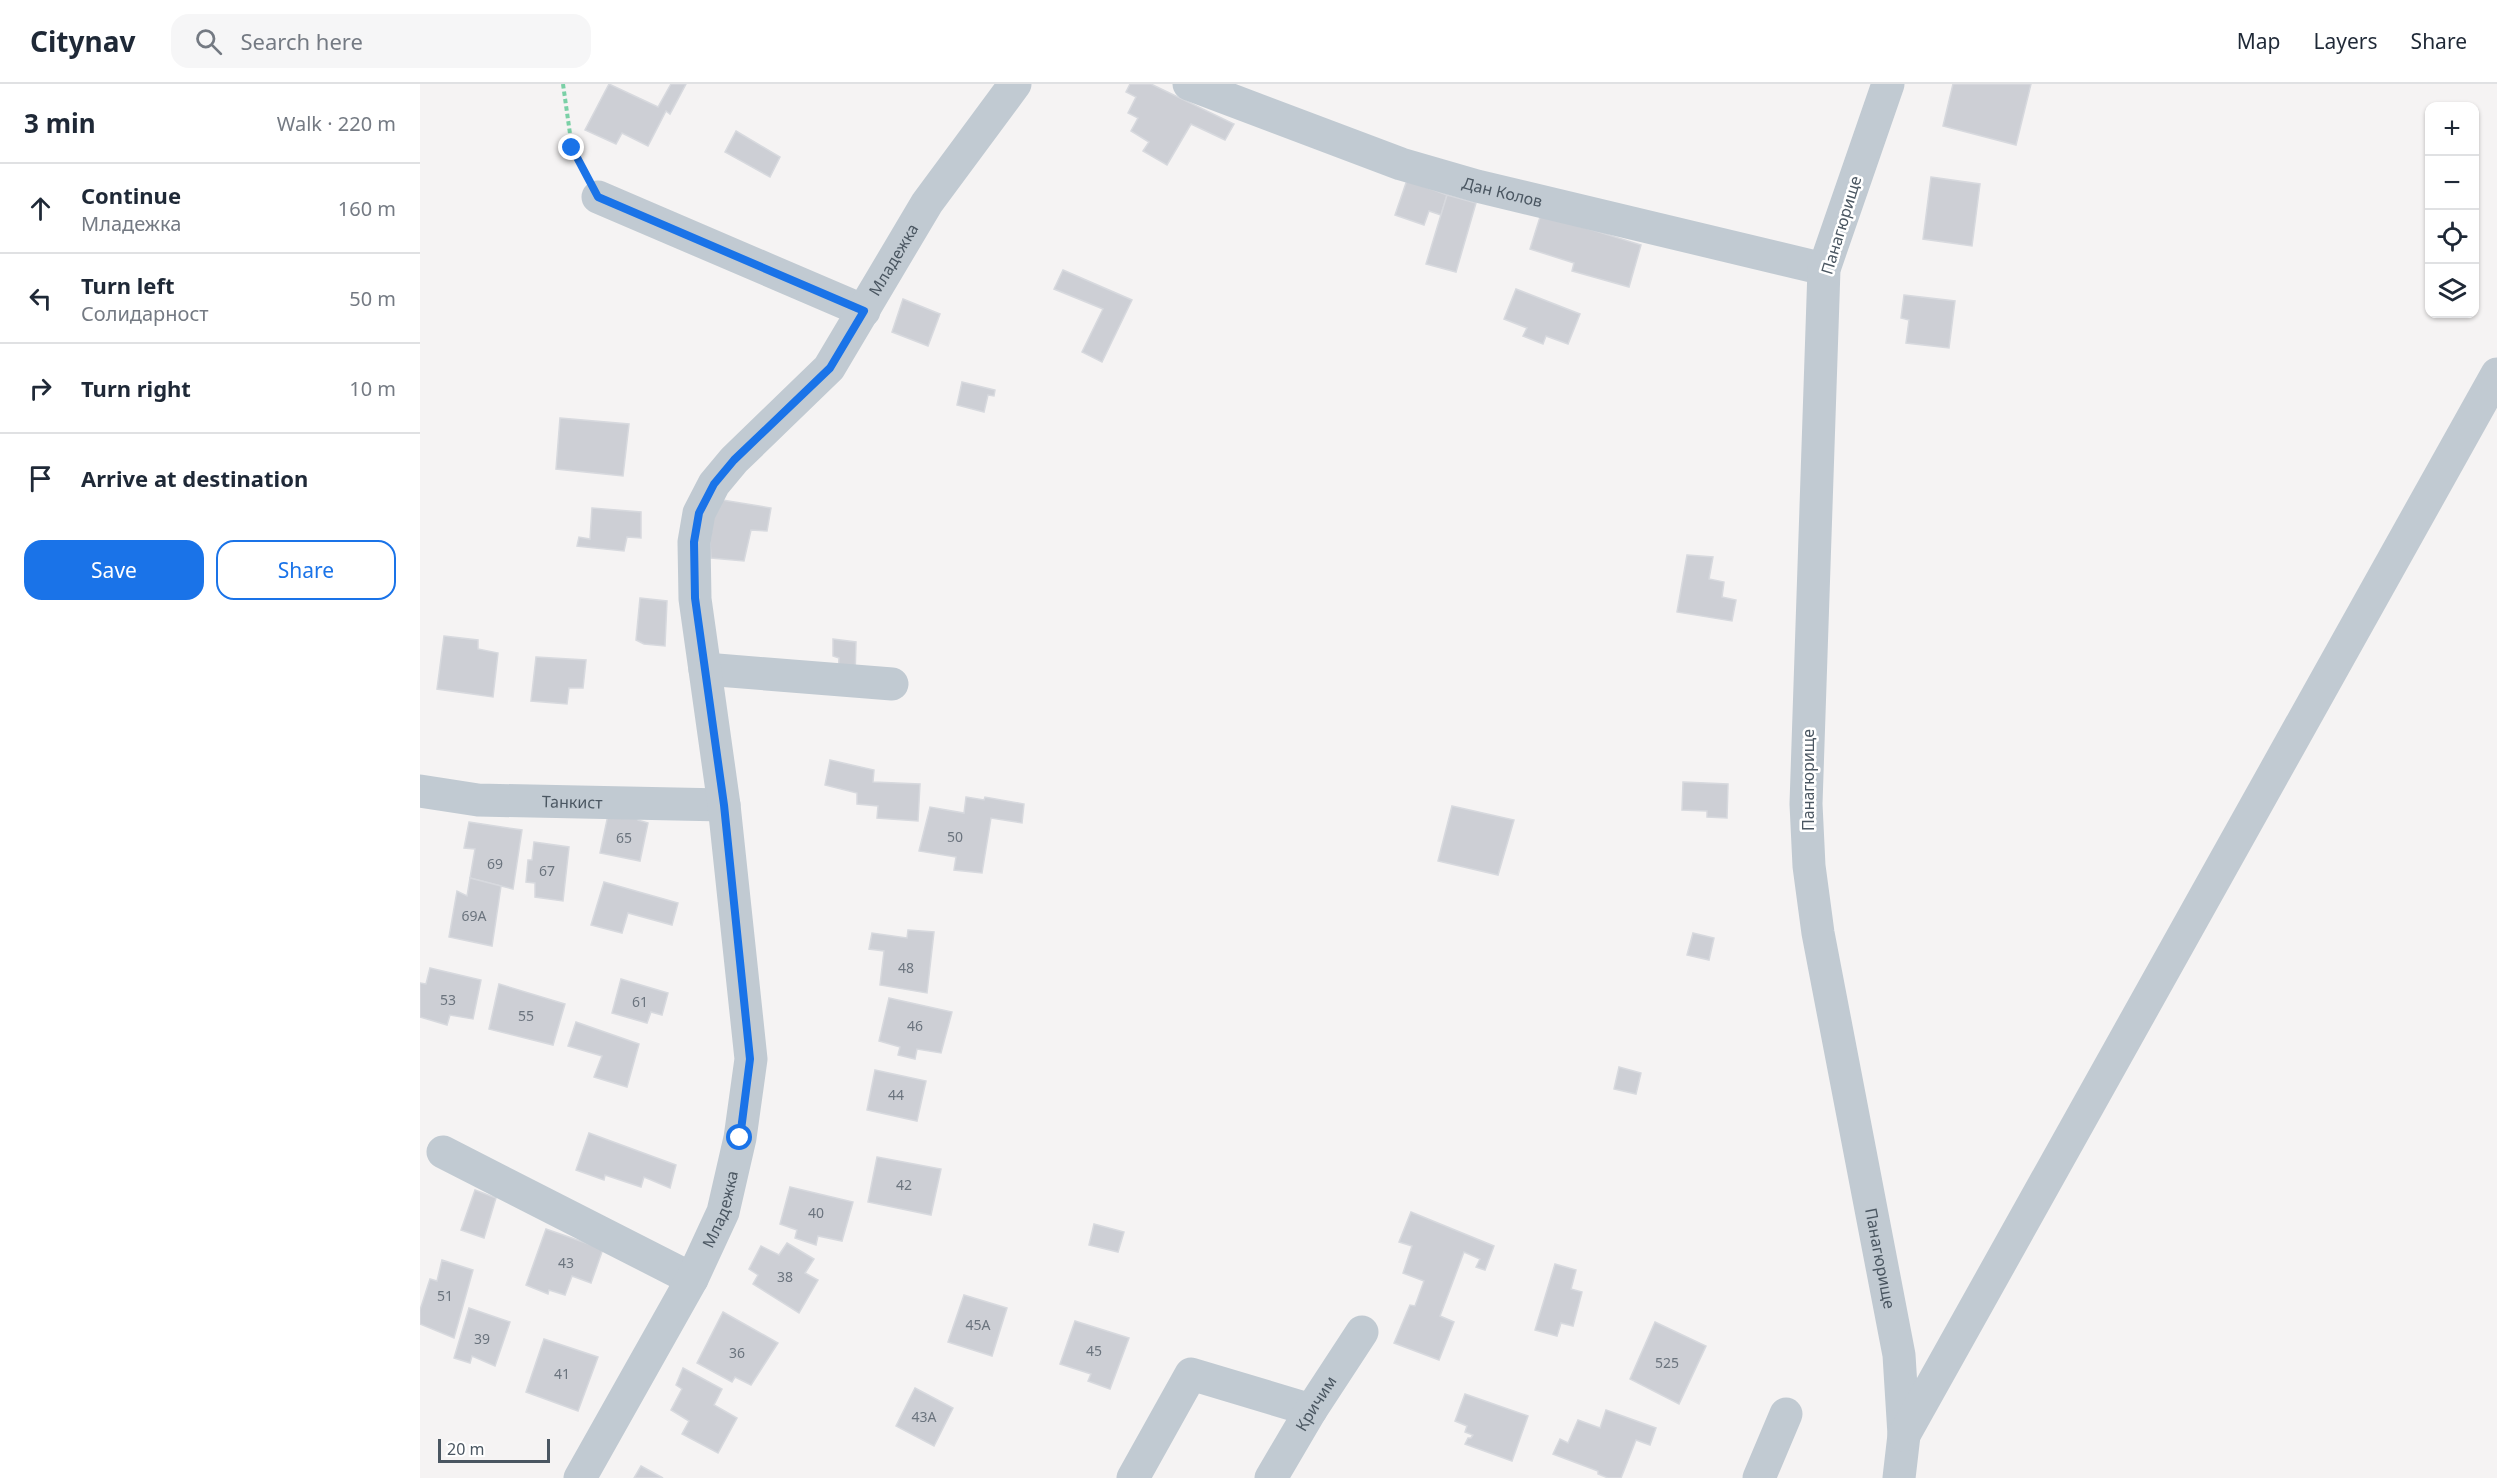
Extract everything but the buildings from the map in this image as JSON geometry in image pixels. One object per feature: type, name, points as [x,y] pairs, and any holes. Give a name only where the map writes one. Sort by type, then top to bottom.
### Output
[{"type":"street","name":"Младежка","points":[[580,1478],[692,1279],[723,1212],[740,1138],[750,1059],[724,805],[695,598],[694,542],[699,513],[714,484],[734,460],[830,368],[927,203],[1015,84]]},
{"type":"street","name":"Дан Колов","points":[[1189,84],[1401,164],[1477,186],[1824,268]]},
{"type":"street","name":"Панагюрище","points":[[1888,84],[1824,268],[1814,627],[1806,804],[1809,866],[1829,999],[1899,1355],[1904,1435],[1899,1478]]},
{"type":"street","points":[[598,197],[864,311]]},
{"type":"street","points":[[1904,1435],[2497,374]]},
{"type":"street","points":[[705,669],[892,684]]},
{"type":"street","name":"Танкист","points":[[420,791],[478,800],[724,805]]},
{"type":"street","points":[[443,1152],[692,1279]]},
{"type":"street","name":"Кричим","points":[[1271,1478],[1311,1410],[1362,1332]]},
{"type":"street","points":[[1133,1478],[1191,1374],[1311,1410]]},
{"type":"street","points":[[1759,1478],[1786,1414]]},
{"type":"path","points":[[563,84],[572,148],[598,197]]},
{"type":"route","points":[[572,148],[598,197],[864,311],[830,368],[734,460],[714,484],[699,513],[694,542],[695,598],[724,805],[750,1059],[740,1138]]}]
